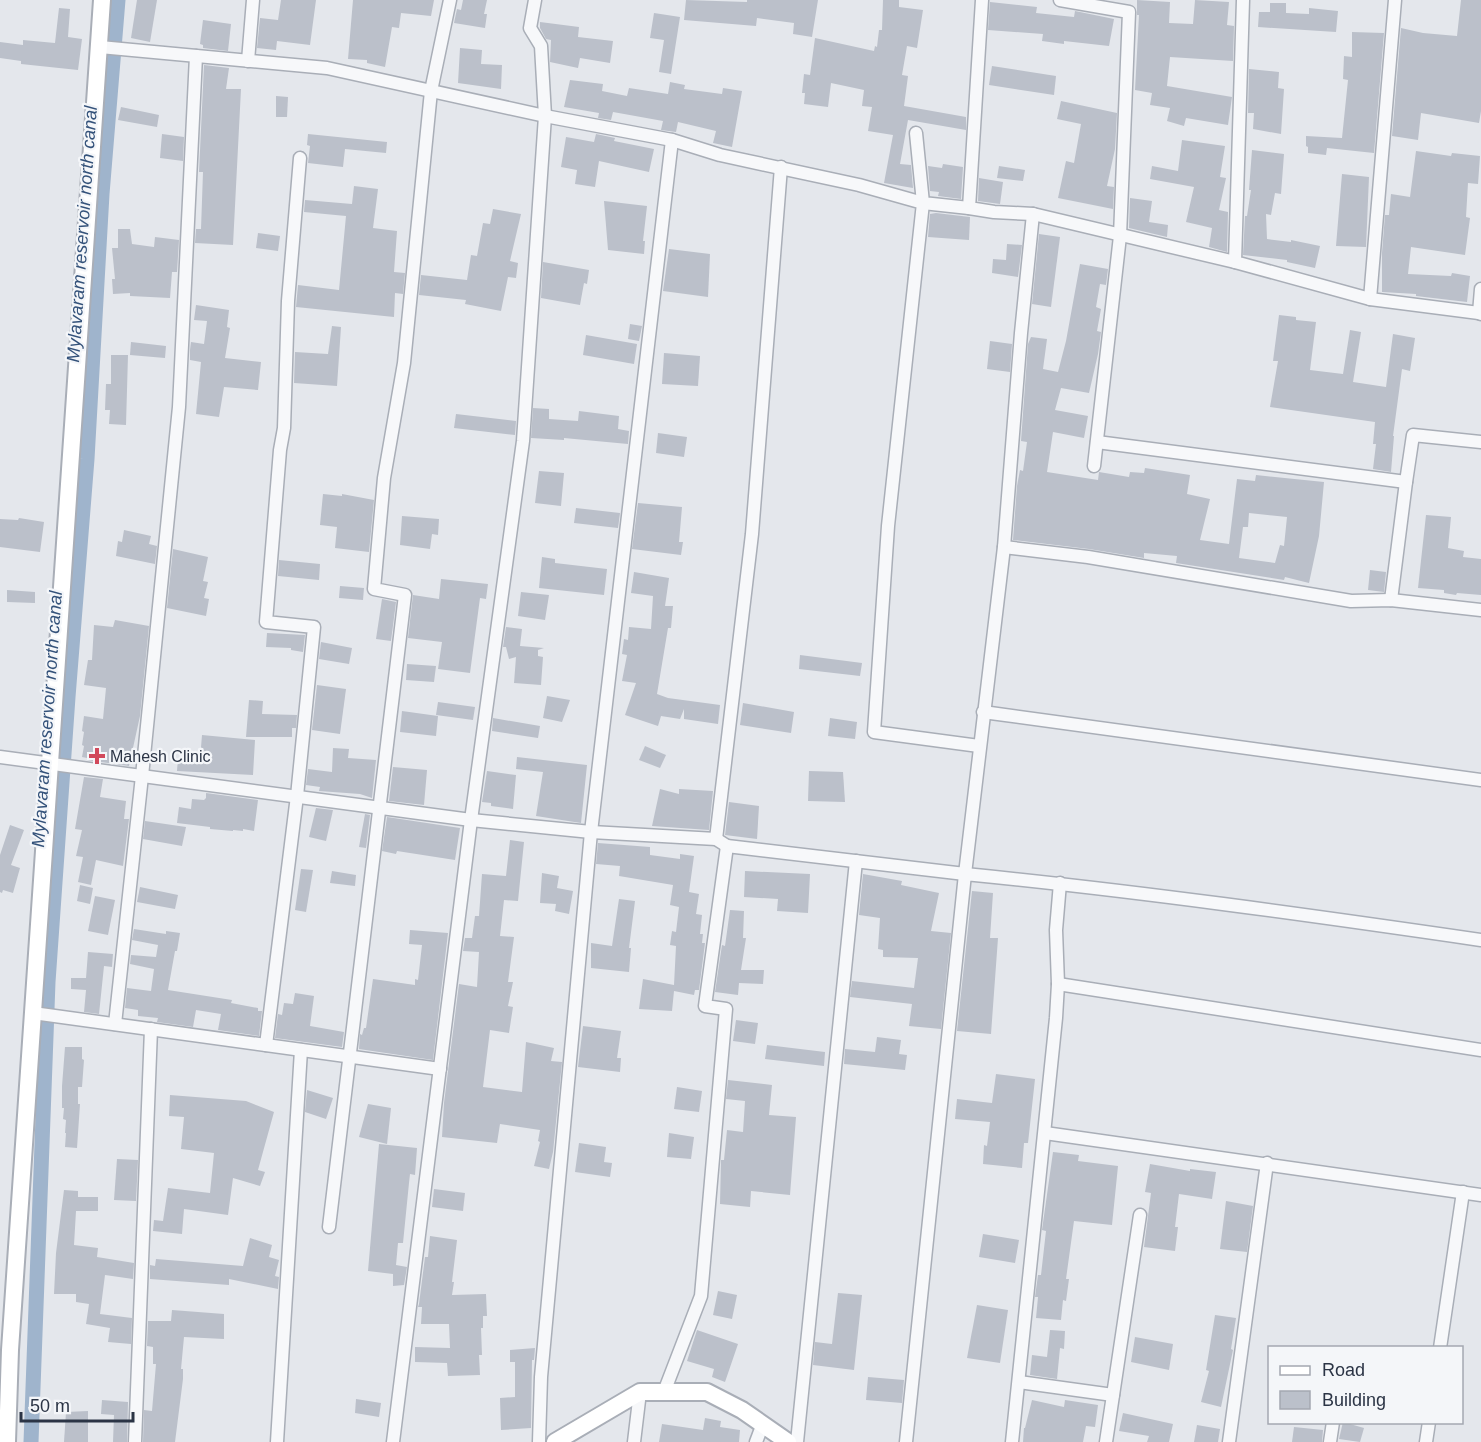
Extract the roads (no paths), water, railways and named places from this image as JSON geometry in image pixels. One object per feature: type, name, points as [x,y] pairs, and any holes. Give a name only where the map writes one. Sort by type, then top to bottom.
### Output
[{"type":"main road","points":[[7,1442],[5,1350],[33,1013],[102,0]]},
{"type":"main road","points":[[555,1442],[640,1392],[707,1392],[742,1410],[788,1442]]},
{"type":"street","points":[[248,61],[253,0]]},
{"type":"street","points":[[329,1227],[405,595],[374,589],[384,478],[404,363],[431,91],[450,0]]},
{"type":"street","points":[[393,1442],[471,820],[523,441],[545,116],[541,46],[530,28],[535,0]]},
{"type":"street","points":[[969,208],[982,0]]},
{"type":"street","points":[[1060,0],[1129,12],[1120,236],[1094,466]]},
{"type":"street","points":[[1235,262],[1243,0]]},
{"type":"street","points":[[1370,299],[1395,0]]},
{"type":"street","points":[[100,47],[327,68],[545,116],[672,140],[720,155],[859,184],[923,203],[994,212],[1033,214],[1235,262],[1370,299],[1480,314],[1481,289]]},
{"type":"street","points":[[115,1024],[179,407],[196,56]]},
{"type":"street","points":[[916,133],[923,203],[888,526],[874,732],[979,746]]},
{"type":"street","points":[[539,1442],[541,1377],[591,832],[672,140]]},
{"type":"street","points":[[266,1045],[297,796],[314,627],[266,622],[280,450],[284,429],[288,302],[300,158]]},
{"type":"street","points":[[716,839],[752,534],[781,167]]},
{"type":"street","points":[[906,1442],[982,712],[1004,547],[1033,214]]},
{"type":"street","points":[[1391,600],[1413,435],[1481,442]]},
{"type":"street","points":[[1097,442],[1406,482]]},
{"type":"street","points":[[1004,547],[1088,557],[1351,601],[1391,600],[1481,610]]},
{"type":"street","points":[[982,712],[1481,780]]},
{"type":"street","points":[[0,758],[471,820],[591,832],[716,839],[728,846],[1060,883],[1314,915],[1481,940]]},
{"type":"street","points":[[664,1392],[701,1296],[726,1009],[705,1006],[728,846]]},
{"type":"street","points":[[797,1442],[856,861]]},
{"type":"street","points":[[1012,1442],[1046,1132],[1058,984],[1056,930],[1060,883]]},
{"type":"street","points":[[1058,984],[1481,1050]]},
{"type":"street","points":[[33,1013],[440,1069]]},
{"type":"street","points":[[135,1442],[151,1029]]},
{"type":"street","points":[[278,1442],[301,1050]]},
{"type":"street","points":[[1046,1132],[1481,1195]]},
{"type":"street","points":[[1229,1442],[1267,1163]]},
{"type":"street","points":[[1440,1346],[1463,1192]]},
{"type":"street","points":[[1106,1442],[1140,1215]]},
{"type":"street","points":[[1019,1382],[1113,1395]]},
{"type":"street","points":[[634,1442],[640,1392]]},
{"type":"street","points":[[1330,1442],[1333,1424]]},
{"type":"street","points":[[1426,1442],[1429,1424]]},
{"type":"street","points":[[756,1442],[762,1426]]},
{"type":"waterway","name":"Mylavaram reservoir north canal","points":[[31,1442],[48,982],[87,459],[102,194],[118,0]]},
{"type":"place","name":"Mahesh Clinic","points":[[97,756]]}]
